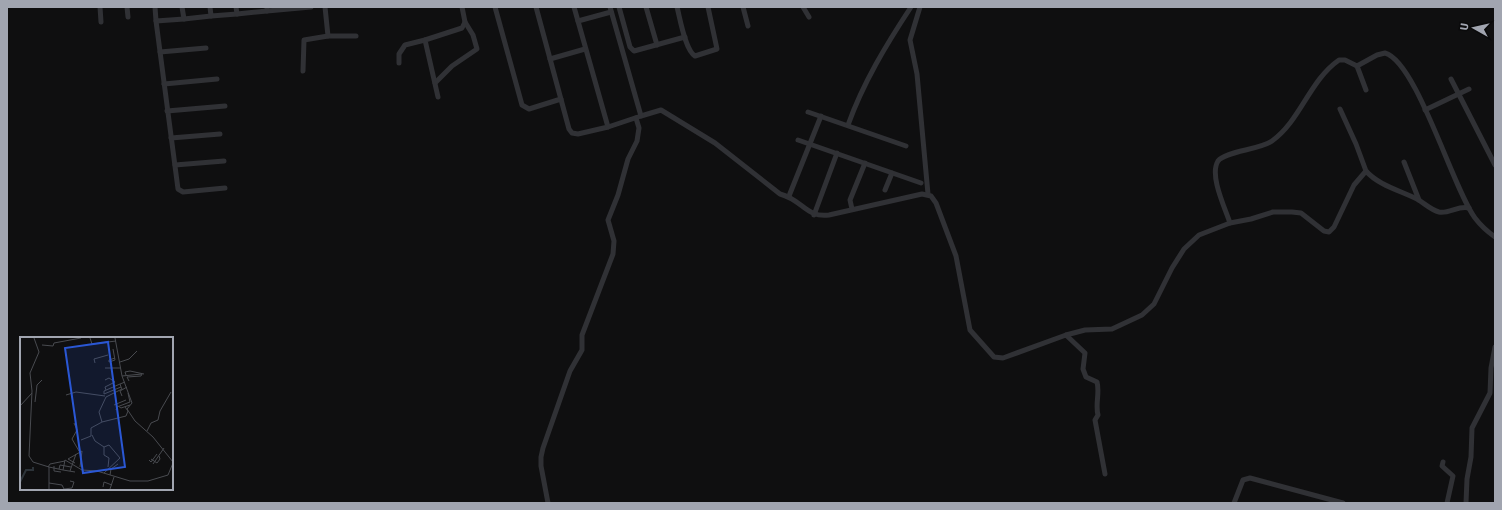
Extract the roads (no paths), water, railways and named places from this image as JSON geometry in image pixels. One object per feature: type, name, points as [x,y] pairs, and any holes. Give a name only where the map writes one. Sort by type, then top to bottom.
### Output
[{"type":"street","points":[[100,7],[101,22]]},
{"type":"street","points":[[127,7],[128,17]]},
{"type":"street","points":[[155,7],[178,189],[180,191],[225,188]]},
{"type":"street","points":[[182,7],[184,18]]},
{"type":"street","points":[[210,7],[211,16]]},
{"type":"street","points":[[236,7],[237,14]]},
{"type":"street","points":[[156,21],[237,14],[267,9],[311,7]]},
{"type":"street","points":[[325,7],[328,36]]},
{"type":"street","points":[[435,83],[452,66],[477,49],[473,35],[465,22],[462,7]]},
{"type":"street","points":[[495,7],[522,105],[529,109],[561,99]]},
{"type":"street","points":[[536,7],[569,129],[572,133],[578,134],[608,127],[660,110],[676,117],[715,143],[780,194],[789,196],[814,215],[829,215],[922,194],[928,194],[931,196],[936,203],[956,256],[970,330],[979,342],[994,357],[1003,358],[1085,330],[1112,329],[1142,315],[1154,304],[1172,268],[1184,250],[1199,235],[1230,223],[1251,219],[1273,212],[1292,212],[1301,213],[1328,233],[1334,227],[1354,185],[1366,171]]},
{"type":"street","points":[[574,7],[608,127]]},
{"type":"street","points":[[619,7],[633,50],[636,51],[685,37]]},
{"type":"street","points":[[646,7],[657,45]]},
{"type":"street","points":[[677,7],[685,37],[691,53],[695,56],[717,49],[708,7]]},
{"type":"street","points":[[743,7],[748,26]]},
{"type":"street","points":[[803,7],[809,17]]},
{"type":"street","points":[[848,125],[857,99],[873,68],[911,7]]},
{"type":"street","points":[[920,7],[910,40],[917,74],[928,194]]},
{"type":"street","points":[[548,503],[540,457],[570,371],[582,350],[582,335],[613,254],[614,241],[608,220],[618,195],[628,159],[637,141],[640,128],[611,10],[578,21]]},
{"type":"street","points":[[399,63],[399,54],[405,45],[462,28],[465,22]]},
{"type":"street","points":[[304,71],[304,40],[328,36],[356,36]]},
{"type":"street","points":[[424,40],[438,97]]},
{"type":"street","points":[[160,52],[206,48]]},
{"type":"street","points":[[550,59],[585,49]]},
{"type":"street","points":[[1357,66],[1377,55],[1389,54],[1400,63],[1425,110],[1469,208],[1482,226],[1495,237]]},
{"type":"street","points":[[1230,223],[1215,178],[1218,161],[1223,157],[1260,148],[1279,135],[1288,127],[1321,76],[1339,60],[1345,60],[1357,66],[1366,90]]},
{"type":"street","points":[[164,84],[217,79]]},
{"type":"street","points":[[1451,79],[1495,165]]},
{"type":"street","points":[[1425,110],[1469,89]]},
{"type":"street","points":[[167,111],[224,106]]},
{"type":"street","points":[[1340,109],[1356,144],[1366,171],[1374,178],[1440,212],[1462,207],[1469,208]]},
{"type":"street","points":[[808,112],[906,146]]},
{"type":"street","points":[[789,196],[821,116]]},
{"type":"street","points":[[172,138],[220,134]]},
{"type":"street","points":[[798,140],[921,183]]},
{"type":"street","points":[[814,215],[837,153]]},
{"type":"street","points":[[176,165],[224,161]]},
{"type":"street","points":[[1404,162],[1419,200]]},
{"type":"street","points":[[852,209],[850,200],[865,163]]},
{"type":"street","points":[[885,190],[892,173]]},
{"type":"street","points":[[1066,336],[1085,353],[1083,369],[1086,378],[1097,382],[1096,407],[1098,415],[1095,420],[1104,474]]},
{"type":"street","points":[[1466,503],[1467,478],[1472,457],[1472,428],[1490,393],[1491,368],[1495,348]]},
{"type":"street","points":[[1442,462],[1442,466],[1452,476],[1447,503]]},
{"type":"street","points":[[1234,503],[1243,480],[1250,478],[1343,503]]}]
